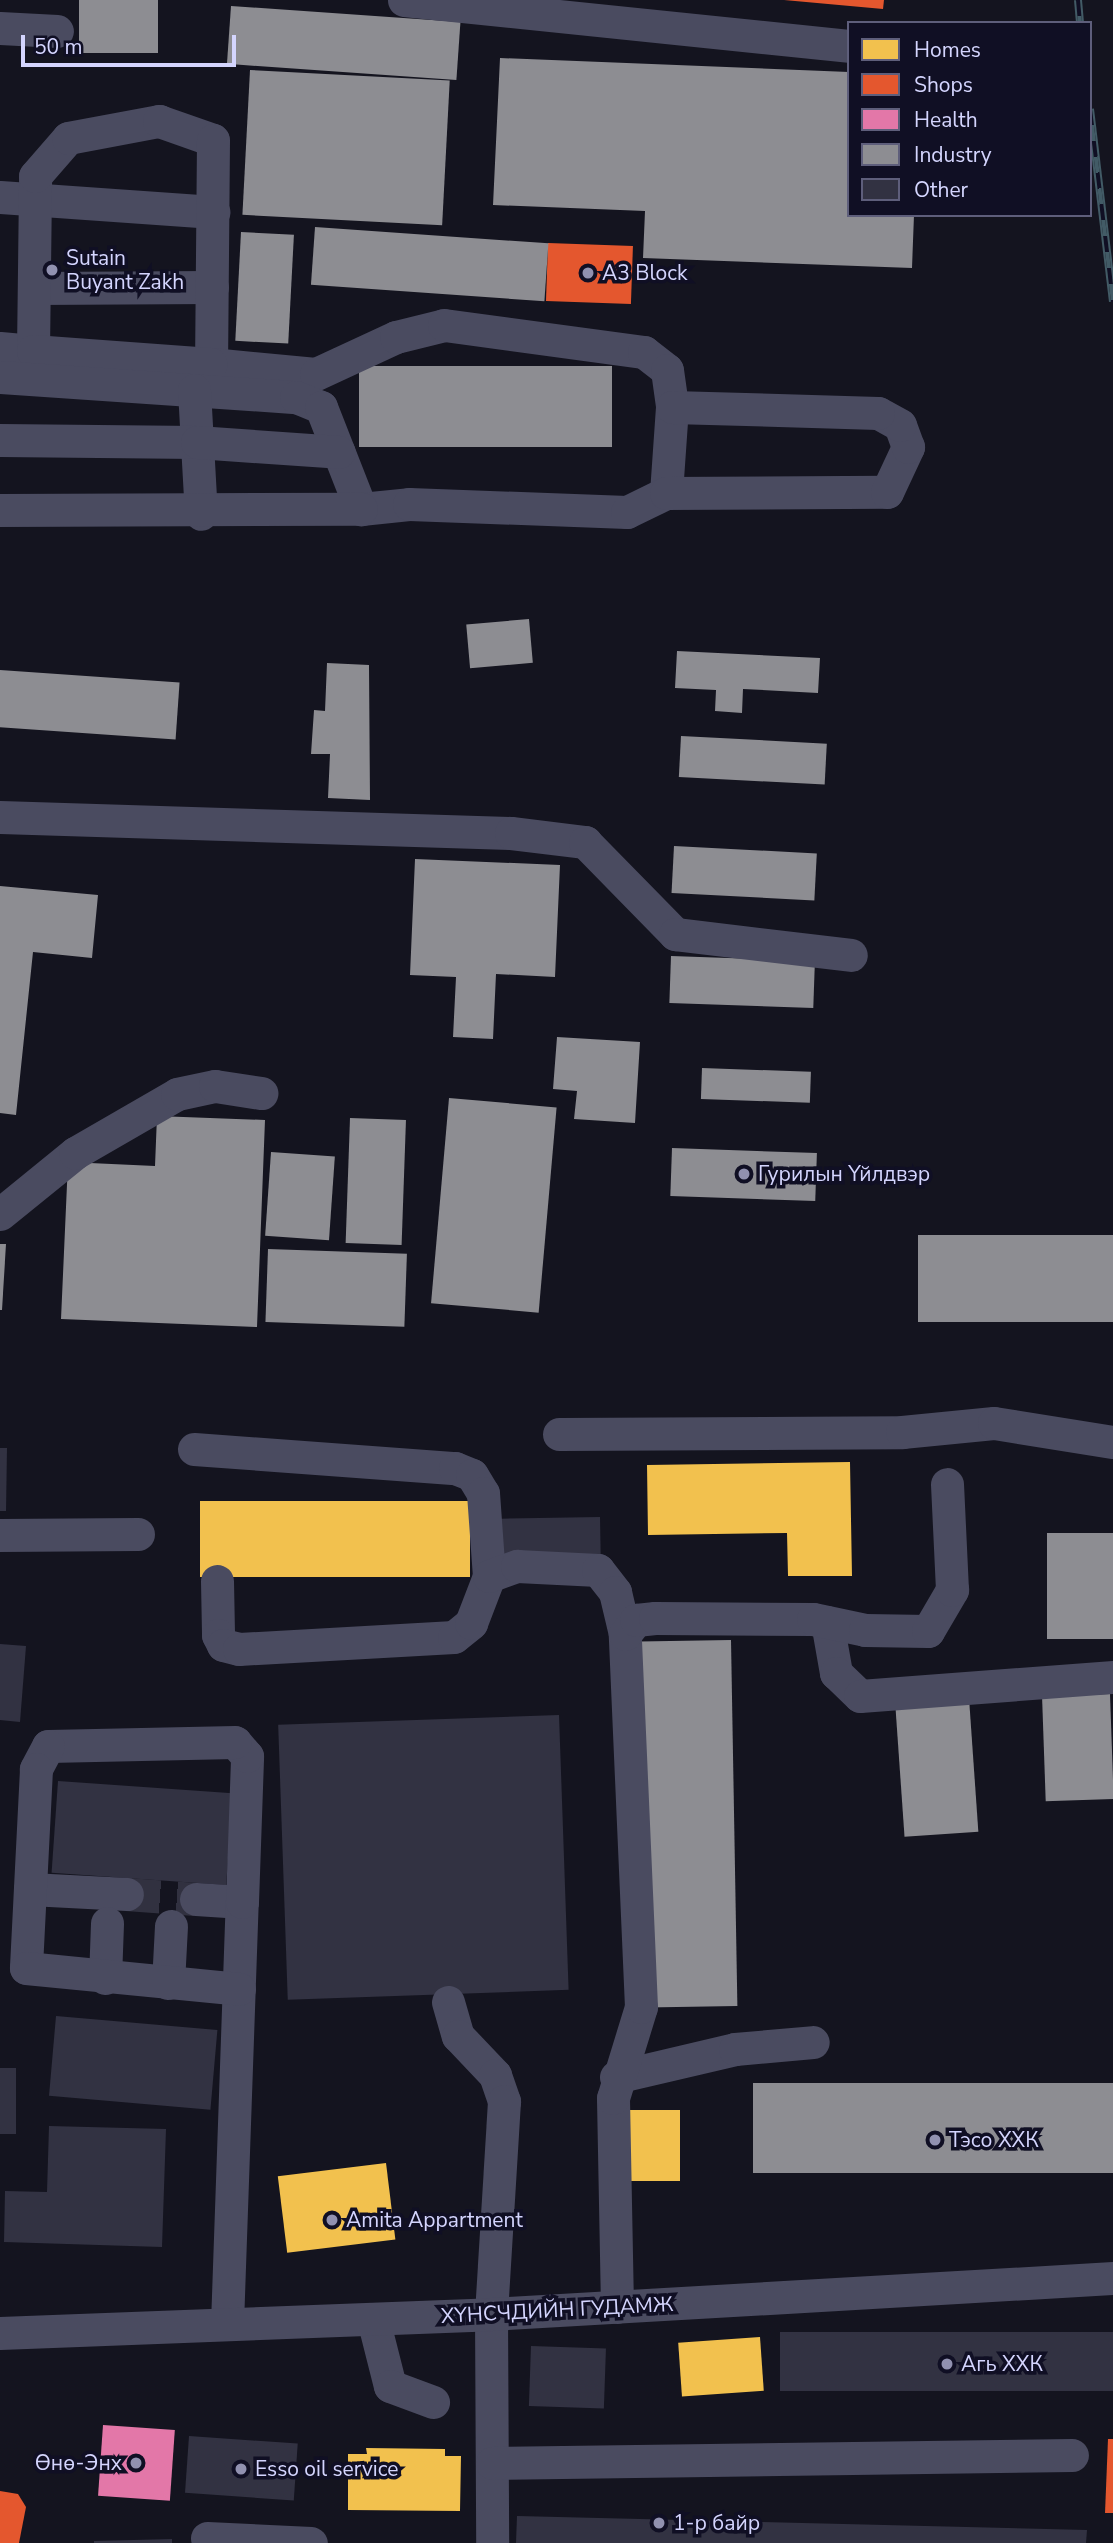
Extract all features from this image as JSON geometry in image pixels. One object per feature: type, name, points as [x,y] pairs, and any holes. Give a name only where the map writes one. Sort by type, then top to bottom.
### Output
[{"type":"street","points":[[404,0],[847,46]]},
{"type":"street","points":[[0,28],[57,31]]},
{"type":"street","points":[[33,351],[35,176],[68,138],[159,121],[213,140],[212,287],[197,442],[201,514]]},
{"type":"street","points":[[0,197],[212,212]]},
{"type":"street","points":[[34,288],[212,287]]},
{"type":"street","points":[[0,377],[316,374],[396,337],[444,325],[645,352],[667,370],[672,407],[666,493]]},
{"type":"street","points":[[0,348],[203,377],[296,397],[321,407],[361,509]]},
{"type":"street","points":[[0,510],[201,514],[361,509],[410,504],[627,512],[666,493],[887,492],[908,447],[900,425],[878,413],[672,407]]},
{"type":"street","points":[[0,440],[197,442],[339,452]]},
{"type":"street","points":[[0,817],[511,833],[585,842],[675,934],[851,955]]},
{"type":"street","points":[[0,1214],[75,1153],[177,1094],[215,1086],[261,1093]]},
{"type":"street","points":[[559,1434],[902,1432],[994,1423],[1033,1424],[1113,1442]]},
{"type":"street","points":[[194,1449],[455,1468],[472,1475],[483,1493],[489,1576],[471,1623],[454,1637],[239,1649],[223,1645],[218,1635],[217,1581]]},
{"type":"street","points":[[625,1634],[636,1620],[655,1618],[827,1622],[915,1633],[937,1623],[952,1590],[947,1484]]},
{"type":"street","points":[[0,1535],[138,1534]]},
{"type":"street","points":[[489,1576],[517,1566],[598,1570],[615,1592],[625,1634],[641,2007],[616,2077],[617,2307]]},
{"type":"street","points":[[827,1622],[836,1673],[860,1696],[1113,1677]]},
{"type":"street","points":[[227,2324],[239,1990],[247,1756],[235,1742],[48,1746],[36,1769],[26,1968],[239,1990]]},
{"type":"street","points":[[30,1889],[127,1894]]},
{"type":"street","points":[[196,1899],[242,1902]]},
{"type":"street","points":[[105,1978],[107,1923]]},
{"type":"street","points":[[168,1983],[171,1926]]},
{"type":"street","points":[[449,2002],[458,2036],[495,2075],[504,2101],[491,2314],[492,2543]]},
{"type":"street","points":[[616,2077],[736,2049],[813,2042]]},
{"type":"street","name":"ХҮНСЧДИЙН ГУДАМЖ","points":[[0,2333],[491,2314],[1113,2278]]},
{"type":"street","points":[[373,2319],[381,2372],[390,2386],[433,2402]]},
{"type":"street","points":[[492,2463],[1072,2455]]},
{"type":"street","points":[[207,2538],[311,2543]]},
{"type":"building: Homes","points":[[850,1462],[852,1576],[788,1576],[787,1533],[648,1535],[647,1465]]},
{"type":"building: Homes","points":[[200,1501],[470,1501],[470,1577],[200,1577]]},
{"type":"building: Homes","points":[[620,2110],[680,2110],[680,2181],[620,2181]]},
{"type":"building: Homes","name":"Amita Appartment","points":[[386,2163],[395,2239],[287,2253],[278,2176]]},
{"type":"building: Homes","points":[[760,2337],[764,2391],[682,2397],[678,2343]]},
{"type":"building: Homes","points":[[366,2448],[445,2449],[445,2456],[461,2456],[460,2511],[348,2510],[348,2454],[367,2454]]},
{"type":"building: Shops","points":[[784,0],[884,0],[883,9]]},
{"type":"building: Shops","name":"A3 Block","points":[[548,243],[633,246],[631,304],[546,301]]},
{"type":"building: Shops","points":[[1108,2439],[1113,2439],[1113,2513],[1105,2513]]},
{"type":"building: Shops","points":[[0,2491],[18,2494],[26,2507],[19,2543],[0,2543]]},
{"type":"building: Health","name":"Өнө-Энх","points":[[103,2425],[175,2430],[170,2501],[98,2496]]},
{"type":"building: Industry","points":[[79,0],[158,0],[158,53],[79,53]]},
{"type":"building: Industry","points":[[231,6],[460,22],[456,80],[227,64]]},
{"type":"building: Industry","points":[[500,58],[847,72],[847,217],[914,217],[912,268],[643,258],[645,211],[493,205]]},
{"type":"building: Industry","points":[[250,70],[450,80],[442,225],[242,215]]},
{"type":"building: Industry","points":[[315,227],[548,243],[544,301],[311,285]]},
{"type":"building: Industry","points":[[241,232],[294,235],[288,344],[235,341]]},
{"type":"building: Industry","points":[[359,366],[612,366],[612,447],[359,447]]},
{"type":"building: Industry","points":[[529,619],[533,663],[470,668],[466,624]]},
{"type":"building: Industry","points":[[677,651],[820,658],[818,693],[743,689],[742,713],[715,711],[716,690],[675,688]]},
{"type":"building: Industry","points":[[327,663],[369,665],[370,800],[328,798],[330,754],[311,754],[314,710],[325,711]]},
{"type":"building: Industry","points":[[0,670],[180,683],[176,739],[0,727]]},
{"type":"building: Industry","points":[[681,736],[827,744],[825,785],[679,777]]},
{"type":"building: Industry","points":[[674,846],[817,853],[814,900],[672,893]]},
{"type":"building: Industry","points":[[415,859],[560,865],[555,977],[496,974],[493,1039],[453,1037],[456,977],[410,975]]},
{"type":"building: Industry","points":[[0,886],[98,895],[92,958],[33,952],[16,1115],[0,1113]]},
{"type":"building: Industry","points":[[671,956],[815,961],[813,1008],[669,1003]]},
{"type":"building: Industry","points":[[557,1037],[640,1042],[635,1123],[574,1119],[577,1091],[553,1089]]},
{"type":"building: Industry","points":[[702,1068],[811,1072],[810,1103],[701,1099]]},
{"type":"building: Industry","points":[[449,1098],[557,1107],[539,1313],[431,1303]]},
{"type":"building: Industry","points":[[157,1116],[265,1120],[257,1327],[61,1319],[68,1162],[155,1166]]},
{"type":"building: Industry","points":[[350,1118],[406,1120],[402,1245],[346,1243]]},
{"type":"building: Industry","name":"Гурилын Үйлдвэр","points":[[672,1148],[817,1153],[815,1201],[670,1196]]},
{"type":"building: Industry","points":[[271,1152],[335,1156],[329,1240],[265,1236]]},
{"type":"building: Industry","points":[[918,1235],[1113,1235],[1113,1322],[918,1322]]},
{"type":"building: Industry","points":[[0,1244],[6,1244],[2,1310],[0,1310]]},
{"type":"building: Industry","points":[[268,1249],[407,1254],[404,1327],[265,1322]]},
{"type":"building: Industry","points":[[1047,1533],[1113,1533],[1113,1639],[1047,1639]]},
{"type":"building: Industry","points":[[731,1640],[737,2006],[646,2008],[640,1642]]},
{"type":"building: Industry","points":[[1110,1694],[1113,1799],[1046,1801],[1042,1696]]},
{"type":"building: Industry","points":[[969,1698],[978,1832],[905,1837],[895,1703]]},
{"type":"building: Industry","name":"Тэсо ХХК","points":[[753,2083],[1113,2083],[1113,2173],[753,2173]]},
{"type":"building: Other","points":[[0,1448],[7,1448],[6,1511],[0,1511]]},
{"type":"building: Other","points":[[600,1517],[601,1558],[493,1560],[492,1519]]},
{"type":"building: Other","points":[[0,1644],[26,1646],[20,1722],[0,1720]]},
{"type":"building: Other","points":[[559,1715],[569,1990],[288,2000],[278,1725]]},
{"type":"building: Other","points":[[58,1781],[233,1793],[226,1885],[52,1873]]},
{"type":"building: Other","points":[[56,2016],[217,2030],[210,2110],[49,2096]]},
{"type":"building: Other","points":[[0,2068],[16,2068],[16,2134],[0,2134]]},
{"type":"building: Other","points":[[49,2126],[166,2129],[162,2247],[4,2242],[5,2191],[47,2192]]},
{"type":"building: Other","name":"Агь ХХК","points":[[780,2332],[1113,2332],[1113,2391],[780,2391]]},
{"type":"building: Other","points":[[531,2346],[606,2349],[604,2409],[529,2406]]},
{"type":"building: Other","name":"Esso oil service","points":[[189,2436],[298,2444],[294,2500],[185,2493]]},
{"type":"building: Other","name":"1-р байр","points":[[517,2516],[1087,2530],[1086,2543],[516,2543]]},
{"type":"building: Other","points":[[172,2539],[172,2543],[94,2543],[94,2541]]},
{"type":"tunnel","points":[[127,1894],[196,1899]]},
{"type":"railway","points":[[1078,0],[1080,21]]},
{"type":"railway","points":[[1092,126],[1113,302]]},
{"type":"place","name":"Sutain Buyant Zakh","points":[[52,270]]},
{"type":"place","name":"A3 Block","points":[[588,273]]},
{"type":"place","name":"Гурилын Үйлдвэр","points":[[744,1174]]},
{"type":"place","name":"Тэсо ХХК","points":[[935,2140]]},
{"type":"place","name":"Amita Appartment","points":[[332,2220]]},
{"type":"place","name":"Агь ХХК","points":[[947,2364]]},
{"type":"place","name":"Өнө-Энх","points":[[136,2463]]},
{"type":"place","name":"Esso oil service","points":[[241,2469]]},
{"type":"place","name":"1-р байр","points":[[659,2523]]}]
